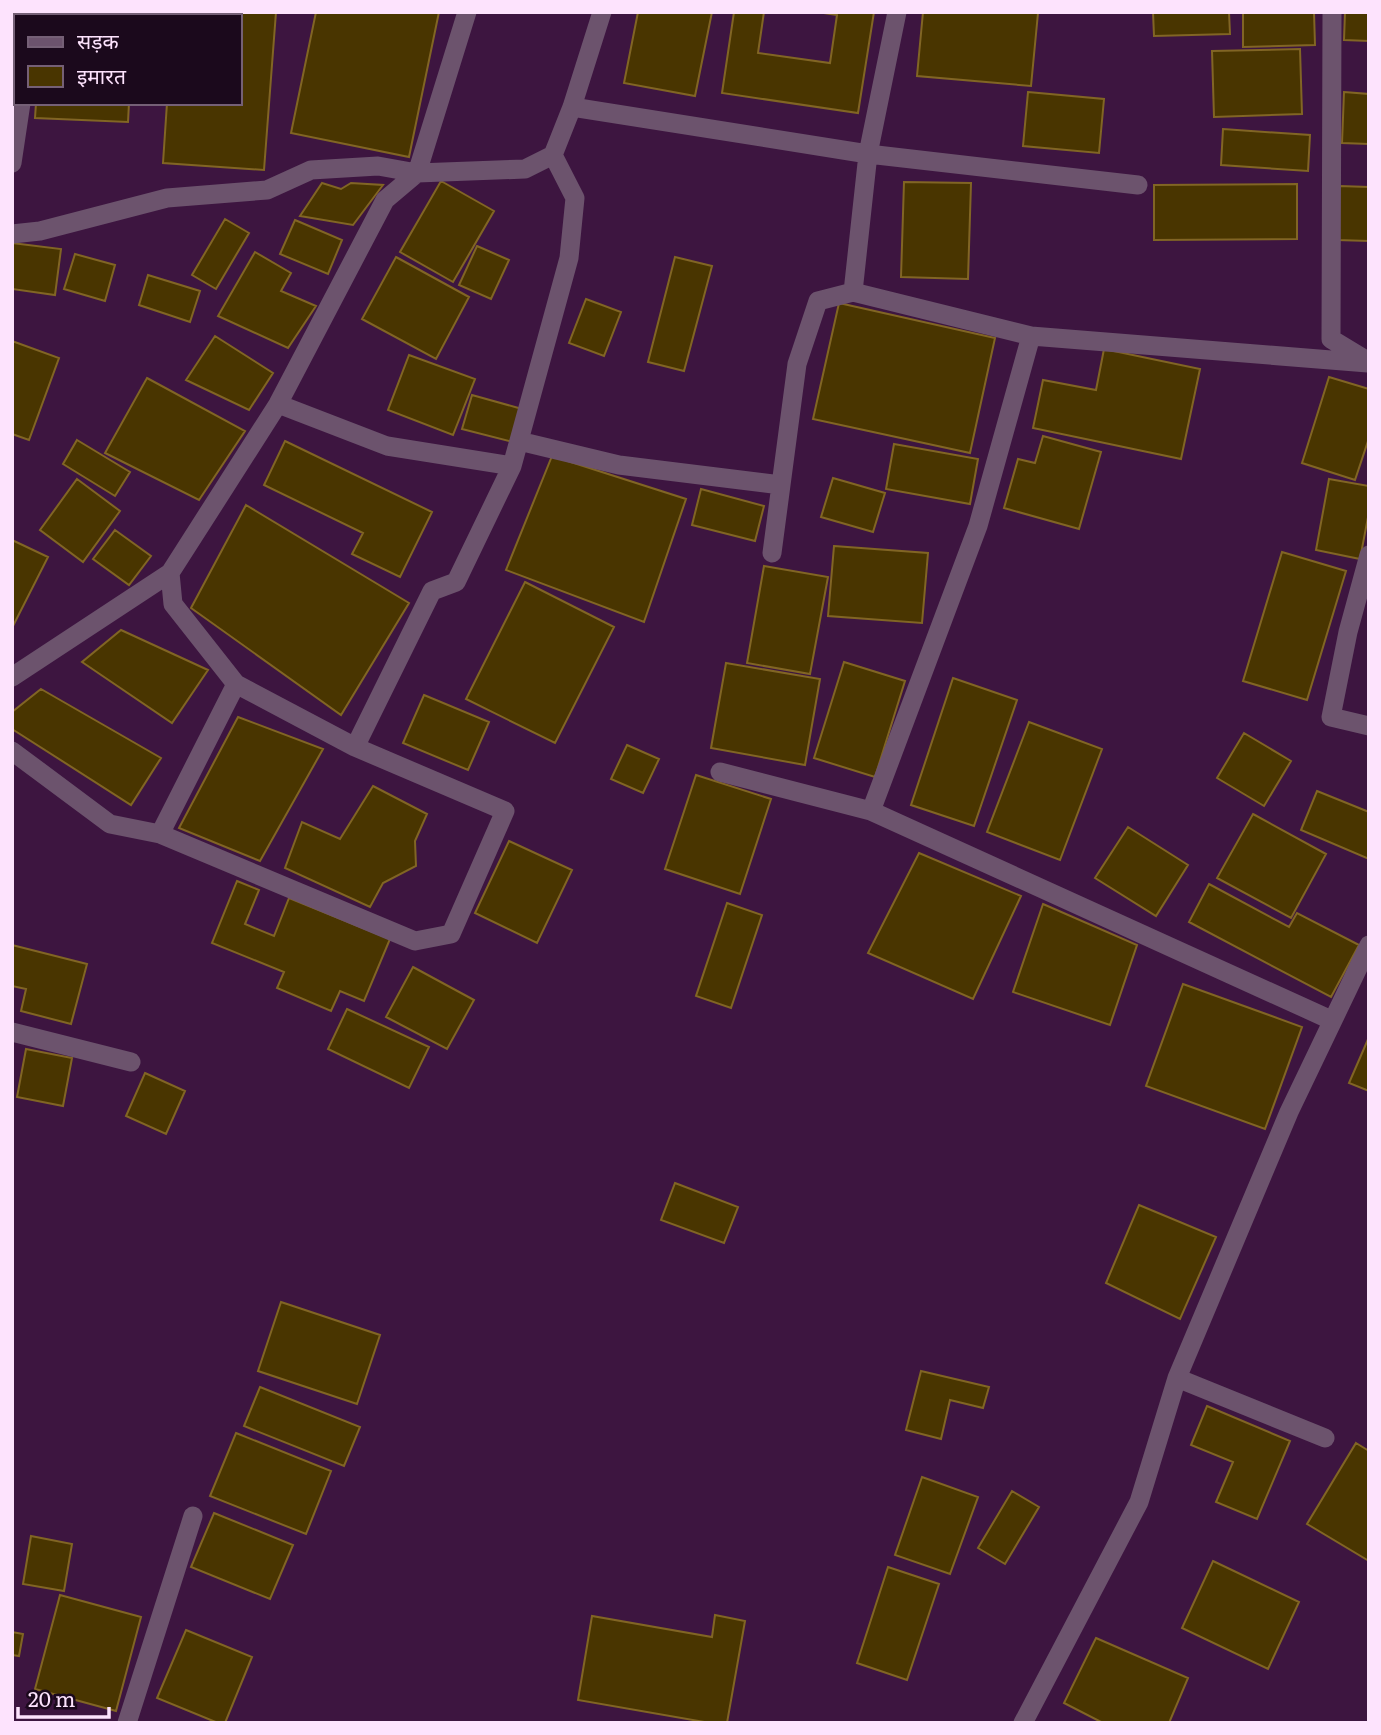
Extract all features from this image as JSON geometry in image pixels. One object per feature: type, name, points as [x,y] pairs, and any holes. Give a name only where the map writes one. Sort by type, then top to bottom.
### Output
[{"type":"street","points":[[12,677],[170,573],[278,404],[385,200],[417,173],[467,12]]},
{"type":"street","points":[[12,234],[40,231],[167,198],[267,190],[311,170],[378,166],[417,173],[525,169],[553,155],[572,107],[602,12]]},
{"type":"street","points":[[853,292],[868,154],[897,12]]},
{"type":"street","points":[[1332,12],[1331,339],[1369,363]]},
{"type":"street","points":[[12,163],[21,105]]},
{"type":"street","points":[[572,107],[868,154],[1138,185]]},
{"type":"street","points":[[355,747],[432,591],[456,582],[512,466],[569,258],[575,198],[553,155]]},
{"type":"street","points":[[772,553],[797,364],[818,301],[853,292],[1031,336],[1369,363]]},
{"type":"street","points":[[871,811],[978,526],[1031,336]]},
{"type":"street","points":[[278,404],[387,446],[512,466]]},
{"type":"street","points":[[519,441],[619,466],[781,485]]},
{"type":"street","points":[[1369,555],[1348,632],[1331,717],[1369,726]]},
{"type":"street","points":[[12,751],[110,824],[160,834],[415,941],[451,934],[505,811],[355,747],[236,684],[173,604],[170,573]]},
{"type":"street","points":[[160,834],[236,684]]},
{"type":"street","points":[[720,772],[871,811],[1331,1020]]},
{"type":"street","points":[[1023,1723],[1139,1502],[1177,1378],[1331,1020],[1369,944]]},
{"type":"street","points":[[12,1032],[131,1062]]},
{"type":"street","points":[[1177,1378],[1325,1437]]},
{"type":"street","points":[[127,1723],[193,1516]]},
{"type":"building","points":[[12,12],[19,12],[14,14],[12,58]]},
{"type":"building","points":[[56,12],[100,12],[100,14]]},
{"type":"building","points":[[276,12],[264,170],[163,163],[167,105],[242,105],[242,14],[173,14]]},
{"type":"building","points":[[316,12],[439,12],[409,157],[291,133]]},
{"type":"building","points":[[638,12],[712,12],[695,96],[624,83]]},
{"type":"building","points":[[734,12],[764,12],[758,53],[830,63],[837,15],[817,12],[874,12],[858,113],[722,93]]},
{"type":"building","points":[[923,12],[1038,13],[1031,86],[917,76]]},
{"type":"building","points":[[1153,12],[1229,12],[1230,34],[1154,36]]},
{"type":"building","points":[[1243,12],[1314,12],[1315,45],[1243,47]]},
{"type":"building","points":[[1345,12],[1369,12],[1369,41],[1344,40]]},
{"type":"building","points":[[1300,49],[1302,114],[1214,117],[1212,51]]},
{"type":"building","points":[[1028,92],[1104,99],[1099,153],[1023,146]]},
{"type":"building","points":[[1344,92],[1369,94],[1369,144],[1342,143]]},
{"type":"building","points":[[36,105],[129,105],[128,122],[35,118]]},
{"type":"building","points":[[1223,129],[1310,135],[1308,171],[1221,165]]},
{"type":"building","points":[[441,181],[494,211],[453,282],[400,252]]},
{"type":"building","points":[[904,182],[971,183],[968,279],[901,277]]},
{"type":"building","points":[[322,183],[341,189],[351,183],[383,185],[353,225],[300,216]]},
{"type":"building","points":[[1297,184],[1297,239],[1154,240],[1154,185]]},
{"type":"building","points":[[1339,186],[1369,187],[1369,241],[1337,240]]},
{"type":"building","points":[[225,219],[249,233],[216,289],[192,275]]},
{"type":"building","points":[[295,220],[342,240],[328,274],[280,254]]},
{"type":"building","points":[[12,243],[61,249],[55,295],[12,289]]},
{"type":"building","points":[[477,246],[509,260],[491,299],[459,285]]},
{"type":"building","points":[[255,252],[291,273],[281,291],[316,306],[288,348],[218,316]]},
{"type":"building","points":[[75,254],[115,265],[105,301],[64,289]]},
{"type":"building","points":[[396,257],[469,297],[436,359],[362,319]]},
{"type":"building","points":[[675,257],[712,266],[684,371],[648,362]]},
{"type":"building","points":[[148,275],[200,291],[190,322],[139,305]]},
{"type":"building","points":[[586,299],[621,312],[604,356],[569,343]]},
{"type":"building","points":[[839,303],[995,338],[970,453],[813,419]]},
{"type":"building","points":[[215,336],[273,373],[249,410],[186,380]]},
{"type":"building","points":[[12,341],[59,358],[29,440],[12,434]]},
{"type":"building","points":[[1104,349],[1200,369],[1181,459],[1033,428],[1043,380],[1096,390]]},
{"type":"building","points":[[409,355],[475,379],[453,435],[388,410]]},
{"type":"building","points":[[1329,377],[1369,389],[1369,438],[1355,480],[1302,463]]},
{"type":"building","points":[[147,378],[245,431],[199,500],[105,453]]},
{"type":"building","points":[[472,395],[522,409],[513,442],[462,429]]},
{"type":"building","points":[[1043,436],[1101,452],[1079,529],[1004,508],[1018,459],[1035,463]]},
{"type":"building","points":[[77,440],[130,472],[115,496],[63,464]]},
{"type":"building","points":[[285,441],[432,512],[400,577],[352,554],[363,533],[264,485]]},
{"type":"building","points":[[894,444],[978,459],[970,504],[886,489]]},
{"type":"building","points":[[552,456],[686,499],[644,622],[506,570]]},
{"type":"building","points":[[833,478],[885,493],[873,532],[821,517]]},
{"type":"building","points":[[77,479],[120,511],[83,562],[40,530]]},
{"type":"building","points":[[1329,479],[1369,486],[1369,512],[1360,559],[1316,550]]},
{"type":"building","points":[[701,489],[764,506],[755,541],[692,525]]},
{"type":"building","points":[[246,505],[409,603],[341,715],[191,608]]},
{"type":"building","points":[[115,530],[151,556],[129,585],[93,559]]},
{"type":"building","points":[[12,540],[48,557],[12,628]]},
{"type":"building","points":[[834,546],[928,553],[922,623],[828,616]]},
{"type":"building","points":[[1282,552],[1346,571],[1307,700],[1243,681]]},
{"type":"building","points":[[764,566],[828,577],[810,674],[747,663]]},
{"type":"building","points":[[525,582],[614,627],[555,743],[466,699]]},
{"type":"building","points":[[121,630],[208,670],[172,723],[82,662]]},
{"type":"building","points":[[844,662],[905,681],[875,777],[814,758]]},
{"type":"building","points":[[726,663],[820,679],[805,765],[711,748]]},
{"type":"building","points":[[953,678],[1017,700],[974,826],[911,805]]},
{"type":"building","points":[[41,689],[161,758],[131,805],[12,729],[12,712]]},
{"type":"building","points":[[424,695],[489,722],[468,770],[403,743]]},
{"type":"building","points":[[238,717],[323,749],[260,861],[179,828]]},
{"type":"building","points":[[1029,722],[1102,749],[1060,860],[987,832]]},
{"type":"building","points":[[1244,733],[1291,761],[1264,806],[1217,778]]},
{"type":"building","points":[[627,745],[659,759],[643,793],[611,779]]},
{"type":"building","points":[[696,775],[771,799],[740,894],[665,869]]},
{"type":"building","points":[[373,786],[427,814],[415,841],[416,866],[383,883],[370,907],[285,868],[302,822],[340,839]]},
{"type":"building","points":[[1317,791],[1369,812],[1369,859],[1301,830]]},
{"type":"building","points":[[1253,814],[1326,854],[1291,918],[1217,878]]},
{"type":"building","points":[[1128,827],[1188,865],[1156,916],[1095,878]]},
{"type":"building","points":[[509,841],[572,870],[537,943],[475,913]]},
{"type":"building","points":[[919,853],[1021,896],[973,999],[868,953]]},
{"type":"building","points":[[237,881],[259,890],[245,924],[274,936],[289,898],[390,939],[364,1001],[340,991],[331,1011],[277,988],[284,972],[212,943]]},
{"type":"building","points":[[1209,884],[1289,927],[1297,913],[1359,945],[1331,997],[1189,922]]},
{"type":"building","points":[[727,903],[762,915],[731,1008],[696,996]]},
{"type":"building","points":[[1043,904],[1137,945],[1110,1025],[1013,992]]},
{"type":"building","points":[[12,945],[87,964],[71,1024],[21,1011],[26,989],[12,986]]},
{"type":"building","points":[[413,967],[474,1000],[447,1049],[386,1017]]},
{"type":"building","points":[[1183,984],[1302,1027],[1265,1129],[1146,1086]]},
{"type":"building","points":[[347,1009],[429,1047],[409,1088],[328,1049]]},
{"type":"building","points":[[1369,1037],[1369,1091],[1349,1083]]},
{"type":"building","points":[[26,1049],[72,1058],[63,1106],[17,1097]]},
{"type":"building","points":[[145,1073],[185,1091],[166,1134],[126,1116]]},
{"type":"building","points":[[675,1183],[738,1207],[724,1243],[661,1220]]},
{"type":"building","points":[[1139,1205],[1216,1237],[1180,1319],[1106,1283]]},
{"type":"building","points":[[281,1302],[380,1335],[357,1404],[258,1371]]},
{"type":"building","points":[[921,1371],[989,1387],[983,1408],[950,1400],[941,1439],[906,1430]]},
{"type":"building","points":[[260,1387],[360,1427],[344,1466],[244,1426]]},
{"type":"building","points":[[1207,1406],[1290,1441],[1257,1519],[1216,1502],[1233,1462],[1191,1445]]},
{"type":"building","points":[[236,1433],[331,1471],[306,1534],[210,1496]]},
{"type":"building","points":[[1356,1443],[1369,1451],[1369,1561],[1307,1524]]},
{"type":"building","points":[[922,1477],[978,1497],[950,1574],[895,1555]]},
{"type":"building","points":[[1012,1491],[1039,1507],[1005,1564],[978,1548]]},
{"type":"building","points":[[214,1513],[293,1545],[270,1599],[191,1567]]},
{"type":"building","points":[[31,1536],[72,1544],[64,1591],[23,1584]]},
{"type":"building","points":[[1213,1561],[1299,1602],[1268,1669],[1182,1628]]},
{"type":"building","points":[[888,1567],[939,1584],[907,1680],[857,1663]]},
{"type":"building","points":[[60,1595],[141,1617],[116,1711],[35,1689]]},
{"type":"building","points":[[715,1615],[745,1621],[727,1723],[710,1723],[578,1700],[592,1616],[712,1637]]},
{"type":"building","points":[[186,1630],[252,1657],[225,1723],[218,1723],[157,1698]]},
{"type":"building","points":[[12,1632],[23,1634],[19,1656],[12,1655]]},
{"type":"building","points":[[1096,1638],[1188,1678],[1169,1723],[1103,1723],[1064,1703]]}]
